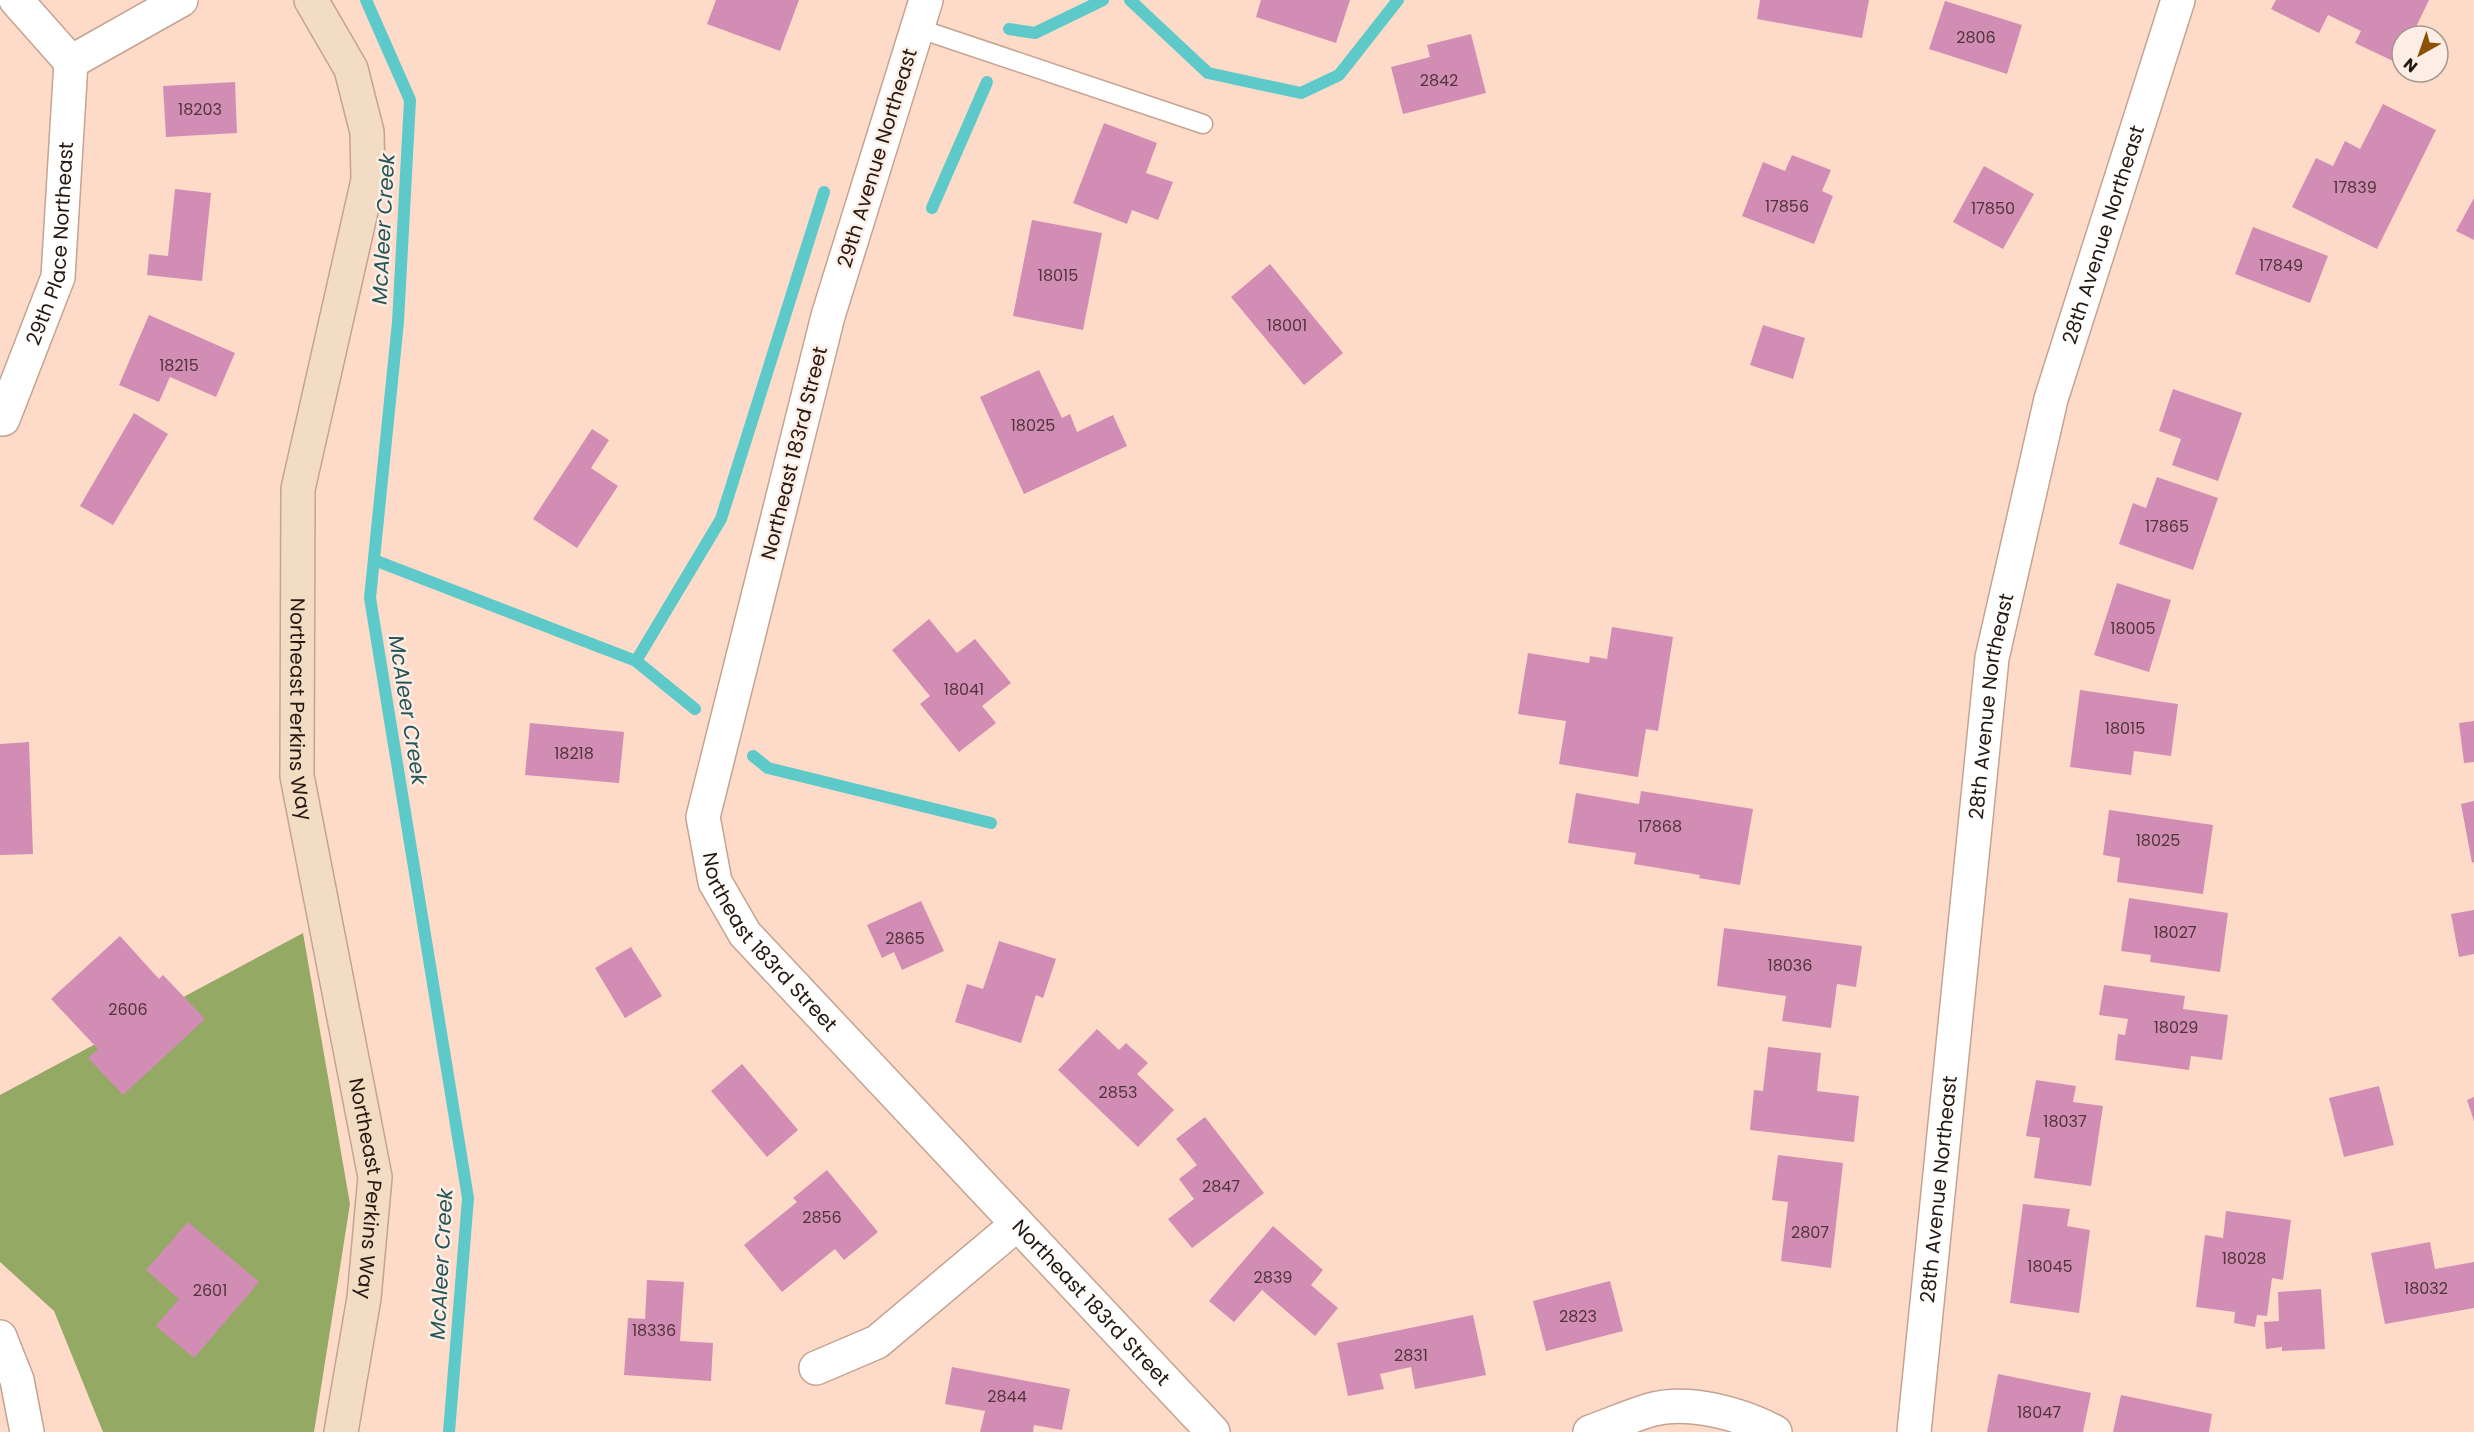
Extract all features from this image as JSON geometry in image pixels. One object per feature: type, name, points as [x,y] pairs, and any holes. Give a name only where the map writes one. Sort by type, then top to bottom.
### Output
[{"type":"street","points":[[16,0],[71,62],[181,0]]},
{"type":"street","name":"Northeast Perkins Way","points":[[311,0],[351,69],[367,132],[368,180],[298,489],[297,776],[375,1177],[364,1298],[341,1432]]},
{"type":"street","name":"28th Avenue Northeast","points":[[1914,1432],[1992,658],[2051,399],[2178,0]]},
{"type":"street","name":"29th Avenue Northeast","points":[[828,316],[922,14]]},
{"type":"street","name":"29th Place Northeast","points":[[3,419],[58,277],[71,62]]},
{"type":"street","name":"Northeast 183rd Street","points":[[828,316],[703,817],[715,882],[745,934],[1213,1432]]},
{"type":"street","points":[[816,1368],[877,1342],[1016,1225]]},
{"type":"street","points":[[0,1337],[17,1380],[27,1432]]},
{"type":"street","points":[[1590,1432],[1653,1409],[1710,1407],[1760,1424],[1775,1432]]},
{"type":"lane","points":[[922,14],[1203,124]]},
{"type":"green space","points":[[303,933],[350,1204],[314,1432],[103,1432],[54,1311],[0,1262],[0,1095]]},
{"type":"building","points":[[716,0],[799,0],[780,51],[707,24]]},
{"type":"building","points":[[1261,0],[1350,0],[1336,43],[1256,17]]},
{"type":"building","points":[[1760,0],[1869,0],[1862,38],[1757,19]]},
{"type":"building","points":[[2276,0],[2429,0],[2417,24],[2390,24],[2390,60],[2355,43],[2361,31],[2328,15],[2319,33],[2271,9]]},
{"type":"building","points":[[1945,1],[2022,25],[2007,74],[1929,49]]},
{"type":"building","points":[[1471,34],[1486,93],[1403,114],[1391,67],[1430,57],[1427,45]]},
{"type":"building","points":[[235,82],[237,133],[166,137],[163,86]]},
{"type":"building","points":[[2383,104],[2436,130],[2377,249],[2292,207],[2316,158],[2333,166],[2345,141],[2360,149]]},
{"type":"building","points":[[1104,123],[1157,143],[1146,173],[1173,182],[1158,220],[1132,210],[1127,224],[1073,203]]},
{"type":"building","points":[[1792,155],[1831,170],[1822,191],[1833,196],[1814,244],[1742,216],[1763,162],[1785,171]]},
{"type":"building","points":[[1984,166],[2034,194],[2003,249],[1953,222]]},
{"type":"building","points":[[175,189],[211,193],[202,281],[147,275],[149,254],[168,256]]},
{"type":"building","points":[[2474,198],[2474,240],[2456,231]]},
{"type":"building","points":[[1032,220],[1102,233],[1083,330],[1013,316]]},
{"type":"building","points":[[2253,227],[2328,256],[2310,303],[2235,274]]},
{"type":"building","points":[[1270,264],[1343,353],[1304,385],[1231,297]]},
{"type":"building","points":[[149,315],[235,353],[216,397],[170,377],[159,402],[119,385]]},
{"type":"building","points":[[1763,325],[1805,338],[1793,379],[1750,365]]},
{"type":"building","points":[[1039,370],[1062,418],[1070,414],[1077,432],[1113,415],[1127,446],[1024,494],[980,397]]},
{"type":"building","points":[[2173,389],[2242,413],[2218,481],[2172,465],[2181,439],[2159,431]]},
{"type":"building","points":[[134,413],[168,434],[113,525],[80,506]]},
{"type":"building","points":[[592,429],[609,440],[591,468],[618,486],[577,548],[533,519]]},
{"type":"building","points":[[2157,477],[2218,498],[2193,570],[2119,544],[2133,503],[2146,508]]},
{"type":"building","points":[[2117,583],[2171,600],[2149,672],[2094,655]]},
{"type":"building","points":[[929,619],[957,653],[975,639],[1011,683],[982,706],[996,723],[959,752],[920,704],[930,696],[892,650]]},
{"type":"building","points":[[1612,627],[1673,637],[1658,731],[1646,729],[1638,777],[1559,764],[1566,721],[1518,714],[1528,653],[1589,663],[1590,656],[1607,659]]},
{"type":"building","points":[[2080,690],[2178,704],[2171,756],[2134,751],[2131,775],[2070,767]]},
{"type":"building","points":[[2474,721],[2474,762],[2464,763],[2459,723]]},
{"type":"building","points":[[530,723],[624,732],[619,783],[525,775]]},
{"type":"building","points":[[29,742],[33,854],[0,855],[0,744]]},
{"type":"building","points":[[1641,791],[1753,809],[1740,885],[1699,878],[1700,875],[1634,864],[1636,853],[1568,843],[1576,793],[1639,804]]},
{"type":"building","points":[[2474,801],[2474,862],[2472,863],[2461,804]]},
{"type":"building","points":[[2109,810],[2213,825],[2203,894],[2117,882],[2120,858],[2103,855]]},
{"type":"building","points":[[2129,898],[2228,913],[2220,972],[2150,962],[2151,955],[2121,951]]},
{"type":"building","points":[[921,901],[944,951],[902,970],[894,952],[882,958],[867,925]]},
{"type":"building","points":[[2474,910],[2474,954],[2459,957],[2451,914]]},
{"type":"building","points":[[1724,928],[1862,946],[1856,987],[1837,984],[1831,1028],[1782,1021],[1786,996],[1717,986]]},
{"type":"building","points":[[120,936],[159,979],[163,975],[205,1019],[123,1095],[88,1058],[98,1049],[51,999]]},
{"type":"building","points":[[999,941],[1056,959],[1043,998],[1036,995],[1021,1043],[955,1022],[967,984],[983,989]]},
{"type":"building","points":[[631,947],[662,996],[625,1018],[595,968]]},
{"type":"building","points":[[2104,985],[2185,996],[2183,1009],[2228,1015],[2222,1060],[2191,1056],[2189,1070],[2115,1060],[2118,1034],[2125,1035],[2128,1019],[2099,1015]]},
{"type":"building","points":[[1097,1029],[1119,1050],[1126,1043],[1148,1063],[1137,1074],[1174,1110],[1138,1147],[1058,1070]]},
{"type":"building","points":[[1768,1047],[1821,1053],[1817,1091],[1859,1096],[1854,1142],[1750,1130],[1754,1090],[1763,1091]]},
{"type":"building","points":[[742,1064],[798,1130],[767,1157],[711,1091]]},
{"type":"building","points":[[2036,1080],[2076,1086],[2073,1102],[2103,1106],[2091,1186],[2034,1178],[2040,1138],[2026,1136]]},
{"type":"building","points":[[2379,1086],[2394,1145],[2344,1157],[2329,1098]]},
{"type":"building","points":[[2474,1097],[2474,1121],[2467,1100]]},
{"type":"building","points":[[1205,1117],[1264,1193],[1192,1248],[1168,1219],[1194,1199],[1179,1179],[1197,1165],[1176,1139]]},
{"type":"building","points":[[1778,1155],[1843,1163],[1831,1268],[1781,1261],[1788,1202],[1772,1200]]},
{"type":"building","points":[[827,1170],[878,1232],[844,1260],[835,1249],[782,1292],[744,1245],[797,1202],[793,1198]]},
{"type":"building","points":[[2023,1204],[2070,1209],[2067,1226],[2090,1230],[2079,1313],[2010,1303]]},
{"type":"building","points":[[2226,1211],[2291,1220],[2283,1280],[2272,1278],[2267,1316],[2257,1315],[2255,1327],[2234,1323],[2235,1312],[2196,1307],[2205,1235],[2223,1238]]},
{"type":"building","points":[[188,1222],[259,1282],[194,1358],[156,1326],[179,1299],[146,1270]]},
{"type":"building","points":[[1273,1226],[1323,1270],[1311,1285],[1338,1308],[1315,1336],[1262,1290],[1234,1322],[1209,1301]]},
{"type":"building","points":[[2430,1242],[2435,1269],[2474,1262],[2474,1308],[2385,1324],[2371,1253]]},
{"type":"building","points":[[647,1280],[684,1282],[680,1341],[713,1343],[711,1381],[624,1375],[628,1318],[645,1319]]},
{"type":"building","points":[[1610,1281],[1623,1331],[1546,1351],[1533,1301]]},
{"type":"building","points":[[2321,1289],[2325,1349],[2282,1351],[2282,1347],[2266,1349],[2264,1322],[2279,1321],[2278,1292]]},
{"type":"building","points":[[1473,1315],[1486,1375],[1415,1389],[1411,1367],[1380,1374],[1384,1389],[1348,1396],[1337,1343]]},
{"type":"building","points":[[952,1367],[1070,1389],[1062,1430],[1034,1425],[1033,1432],[980,1432],[985,1411],[945,1404]]},
{"type":"building","points":[[1998,1374],[2091,1393],[2083,1432],[1987,1432]]},
{"type":"building","points":[[2121,1395],[2212,1414],[2209,1432],[2113,1432]]},
{"type":"waterway","name":"McAleer Creek","points":[[366,0],[410,100],[398,322],[370,598],[468,1198],[449,1432]]},
{"type":"waterway","points":[[1009,29],[1035,33],[1103,0]]},
{"type":"waterway","points":[[1130,0],[1208,73],[1301,93],[1339,75],[1398,0]]},
{"type":"waterway","points":[[932,208],[987,82]]},
{"type":"waterway","points":[[636,661],[721,519],[824,192]]},
{"type":"waterway","points":[[374,560],[636,661],[695,709]]},
{"type":"waterway","points":[[753,756],[768,768],[991,823]]}]
